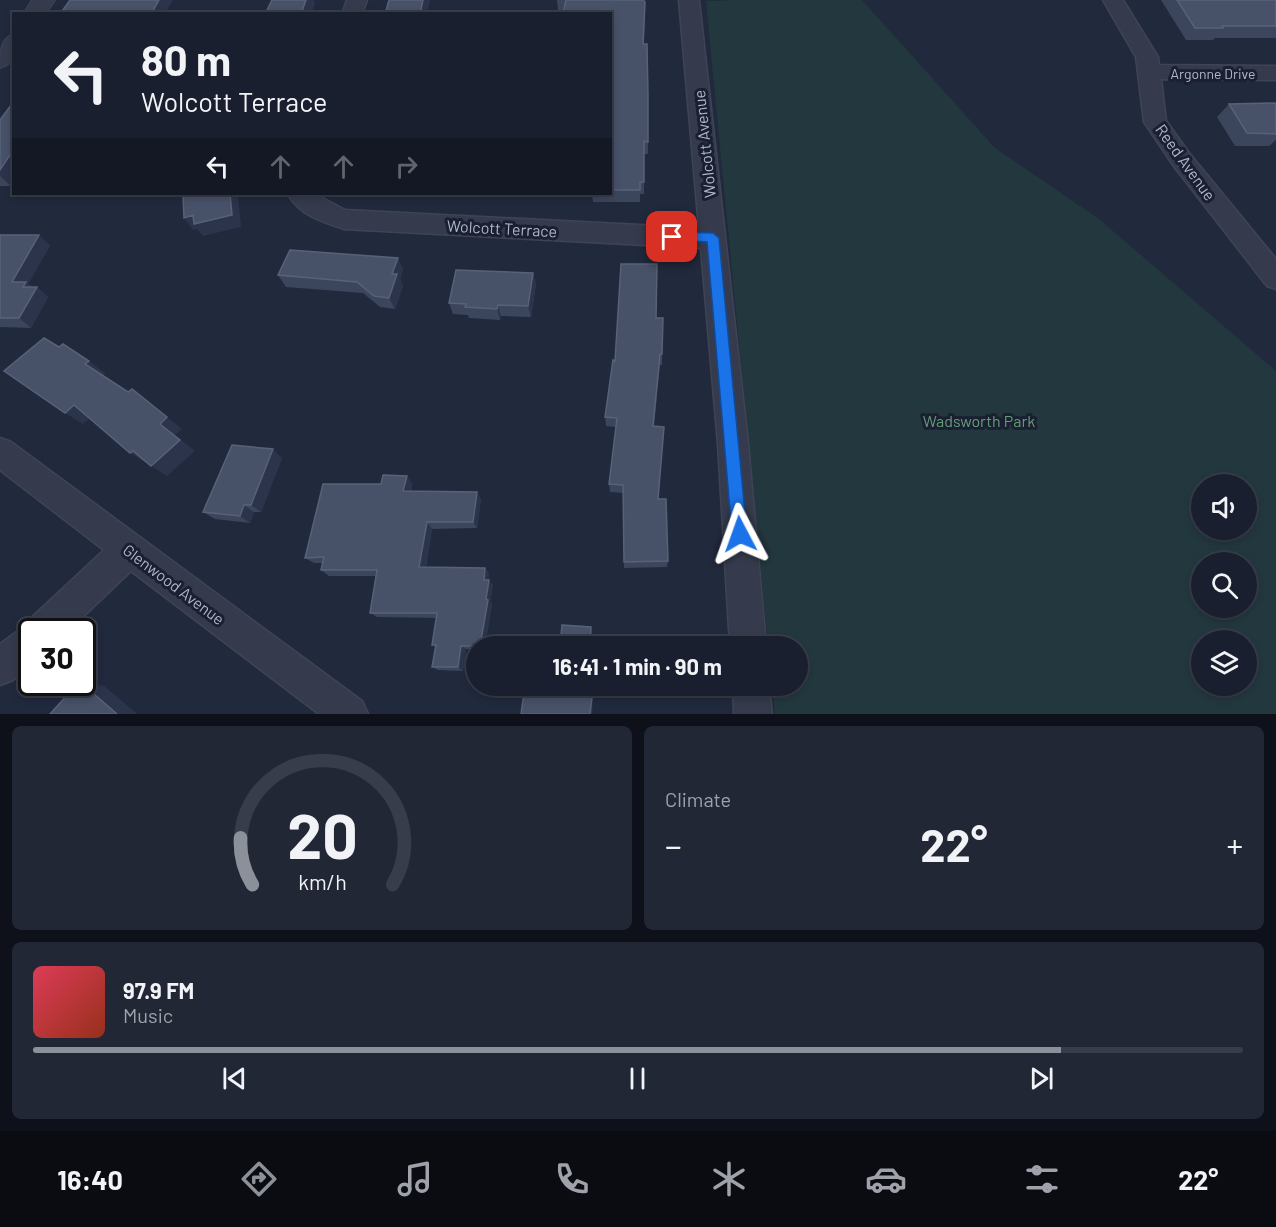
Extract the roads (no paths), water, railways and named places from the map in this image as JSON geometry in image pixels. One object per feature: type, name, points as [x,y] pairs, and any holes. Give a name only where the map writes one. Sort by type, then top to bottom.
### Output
[{"type":"street","name":"Wolcott Avenue","points":[[690,0],[733,444],[747,636]]},
{"type":"street","name":"Reed Avenue","points":[[1113,0],[1147,57],[1155,122],[1181,159],[1276,278]]},
{"type":"street","points":[[0,60],[12,44]]},
{"type":"street","name":"Argonne Drive","points":[[1150,72],[1276,73]]},
{"type":"street","name":"Wolcott Terrace","points":[[301,195],[310,205],[344,219],[652,237],[713,238]]},
{"type":"street","name":"Glenwood Avenue","points":[[0,452],[128,551],[349,714]]},
{"type":"street","points":[[56,618],[128,551]]},
{"type":"street","points":[[0,667],[18,652]]},
{"type":"street","points":[[752,696],[753,714]]},
{"type":"park label","name":"Wadsworth Park","points":[[979,420]]}]
